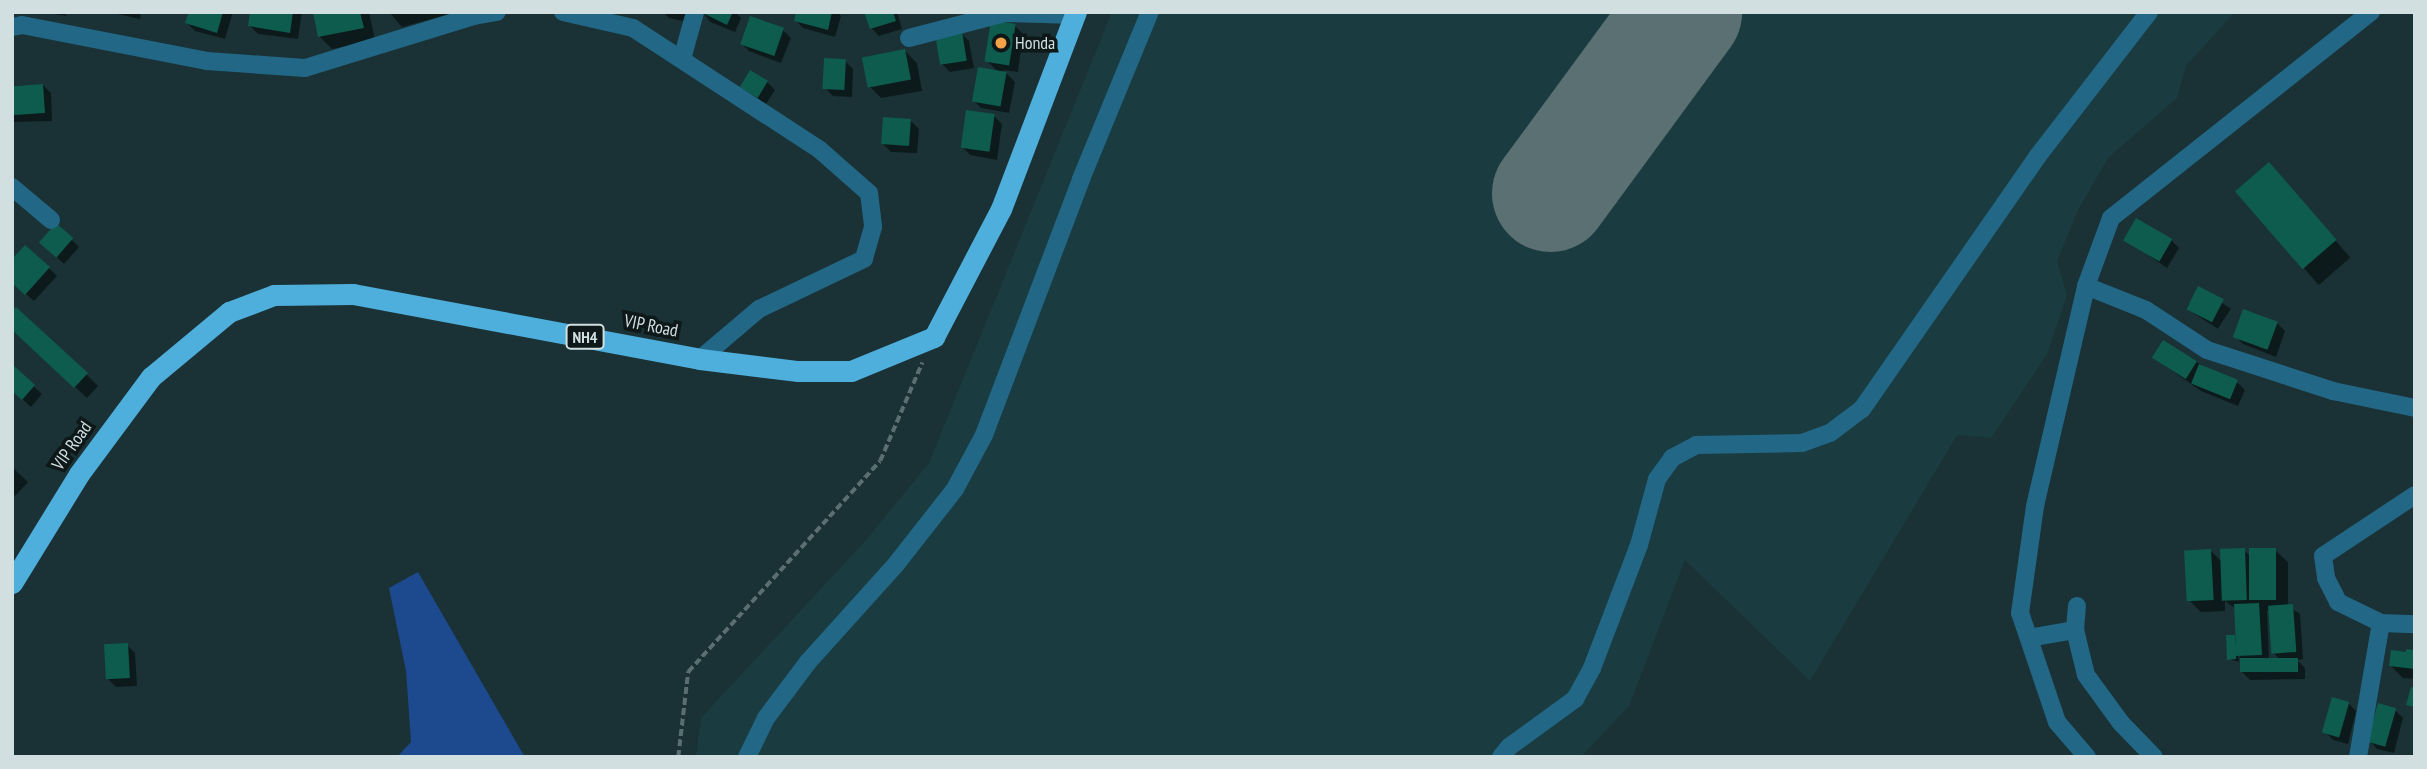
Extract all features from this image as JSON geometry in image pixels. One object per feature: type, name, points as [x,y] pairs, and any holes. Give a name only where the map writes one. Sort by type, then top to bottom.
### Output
[{"type":"highway","points":[[933,337],[1001,209],[1076,14]]},
{"type":"highway","name":"VIP Road","points":[[12,583],[79,474],[151,377],[229,312],[274,295],[353,294],[700,359],[798,371],[850,371],[933,337]]},
{"type":"street","points":[[12,27],[22,25],[207,61],[305,68],[474,14],[497,12]]},
{"type":"street","points":[[564,12],[634,29],[820,150],[869,193],[873,227],[864,259],[759,309],[700,359]]},
{"type":"street","points":[[682,59],[695,12]]},
{"type":"street","points":[[909,38],[1005,12],[1076,14]]},
{"type":"street","points":[[747,757],[765,719],[808,662],[897,563],[955,489],[984,435],[1081,179],[1150,12]]},
{"type":"street","points":[[1501,757],[1509,747],[1575,699],[1592,668],[1639,545],[1657,478],[1672,458],[1696,445],[1802,443],[1830,433],[1862,409],[2037,157],[2149,12]]},
{"type":"street","points":[[2087,757],[2057,722],[2020,613],[2035,506],[2086,286],[2111,218],[2371,12]]},
{"type":"street","points":[[12,187],[51,220]]},
{"type":"street","points":[[2086,286],[2146,310],[2207,350],[2333,391],[2415,408]]},
{"type":"street","points":[[2415,495],[2322,556],[2326,578],[2337,602],[2381,623],[2415,624]]},
{"type":"street","points":[[2077,606],[2075,630],[2086,675],[2121,723],[2154,757]]},
{"type":"street","points":[[2358,757],[2381,623]]},
{"type":"street","points":[[2029,638],[2075,630]]},
{"type":"path","points":[[678,757],[688,672],[880,461],[933,337]]},
{"type":"shaded area","points":[[1112,12],[2235,12],[2186,66],[2177,98],[2108,158],[2078,210],[2057,261],[2067,295],[2047,354],[1991,438],[1957,435],[1810,681],[1685,560],[1629,706],[1581,757],[696,757],[701,718],[867,539],[929,463]]},
{"type":"water","points":[[418,572],[526,757],[397,757],[411,742],[406,671],[389,588]]},
{"type":"building","points":[[189,12],[223,12],[217,33],[185,23]]},
{"type":"building","points":[[250,12],[293,12],[290,33],[248,26]]},
{"type":"building","points":[[313,12],[360,12],[364,28],[318,37]]},
{"type":"building","points":[[701,12],[733,12],[727,25]]},
{"type":"building","points":[[796,12],[832,12],[828,30],[794,21]]},
{"type":"building","points":[[864,12],[893,12],[896,21],[870,29]]},
{"type":"building","points":[[750,16],[784,28],[774,56],[740,44]]},
{"type":"building","name":"Honda","points":[[991,20],[1016,24],[1009,65],[984,61]]},
{"type":"building","points":[[962,31],[967,61],[940,65],[935,35]]},
{"type":"building","points":[[905,49],[911,79],[868,88],[862,57]]},
{"type":"building","points":[[824,58],[846,59],[844,90],[822,89]]},
{"type":"building","points":[[978,67],[1007,72],[1000,107],[972,101]]},
{"type":"building","points":[[750,70],[768,81],[758,98],[740,87]]},
{"type":"building","points":[[43,84],[45,113],[14,115],[12,86]]},
{"type":"building","points":[[966,110],[995,114],[989,152],[961,148]]},
{"type":"building","points":[[883,117],[911,119],[909,146],[881,144]]},
{"type":"building","points":[[2269,162],[2337,240],[2303,269],[2235,192]]},
{"type":"building","points":[[2136,218],[2172,239],[2159,262],[2123,241]]},
{"type":"building","points":[[56,223],[73,238],[56,258],[39,243]]},
{"type":"building","points":[[25,245],[50,267],[25,295],[12,283],[12,259]]},
{"type":"building","points":[[2198,286],[2224,299],[2212,322],[2186,309]]},
{"type":"building","points":[[16,307],[88,373],[74,388],[12,330],[12,311]]},
{"type":"building","points":[[2243,309],[2278,322],[2268,350],[2233,337]]},
{"type":"building","points":[[2163,340],[2197,361],[2186,379],[2152,358]]},
{"type":"building","points":[[12,364],[35,385],[22,400],[12,391]]},
{"type":"building","points":[[2199,364],[2238,380],[2230,399],[2191,383]]},
{"type":"building","points":[[2245,548],[2247,600],[2222,601],[2220,549]]},
{"type":"building","points":[[2249,548],[2276,548],[2276,600],[2249,600]]},
{"type":"building","points":[[2211,549],[2214,600],[2187,601],[2184,550]]},
{"type":"building","points":[[2259,603],[2262,655],[2236,656],[2236,659],[2227,660],[2226,635],[2235,635],[2236,647],[2234,604]]},
{"type":"building","points":[[2293,604],[2296,652],[2271,654],[2268,606]]},
{"type":"building","points":[[128,643],[130,678],[106,679],[104,644]]},
{"type":"building","points":[[2406,649],[2415,650],[2415,669],[2389,666],[2391,650],[2406,652]]},
{"type":"building","points":[[2240,658],[2298,658],[2298,672],[2240,672]]},
{"type":"building","points":[[2411,687],[2415,688],[2415,707],[2406,705]]},
{"type":"building","points":[[2332,697],[2349,702],[2339,738],[2322,733]]},
{"type":"building","points":[[2378,703],[2396,708],[2385,747],[2367,741]]},
{"type":"runway","points":[[1550,193],[1683,12]]},
{"type":"place","name":"Honda","points":[[1001,43]]}]
